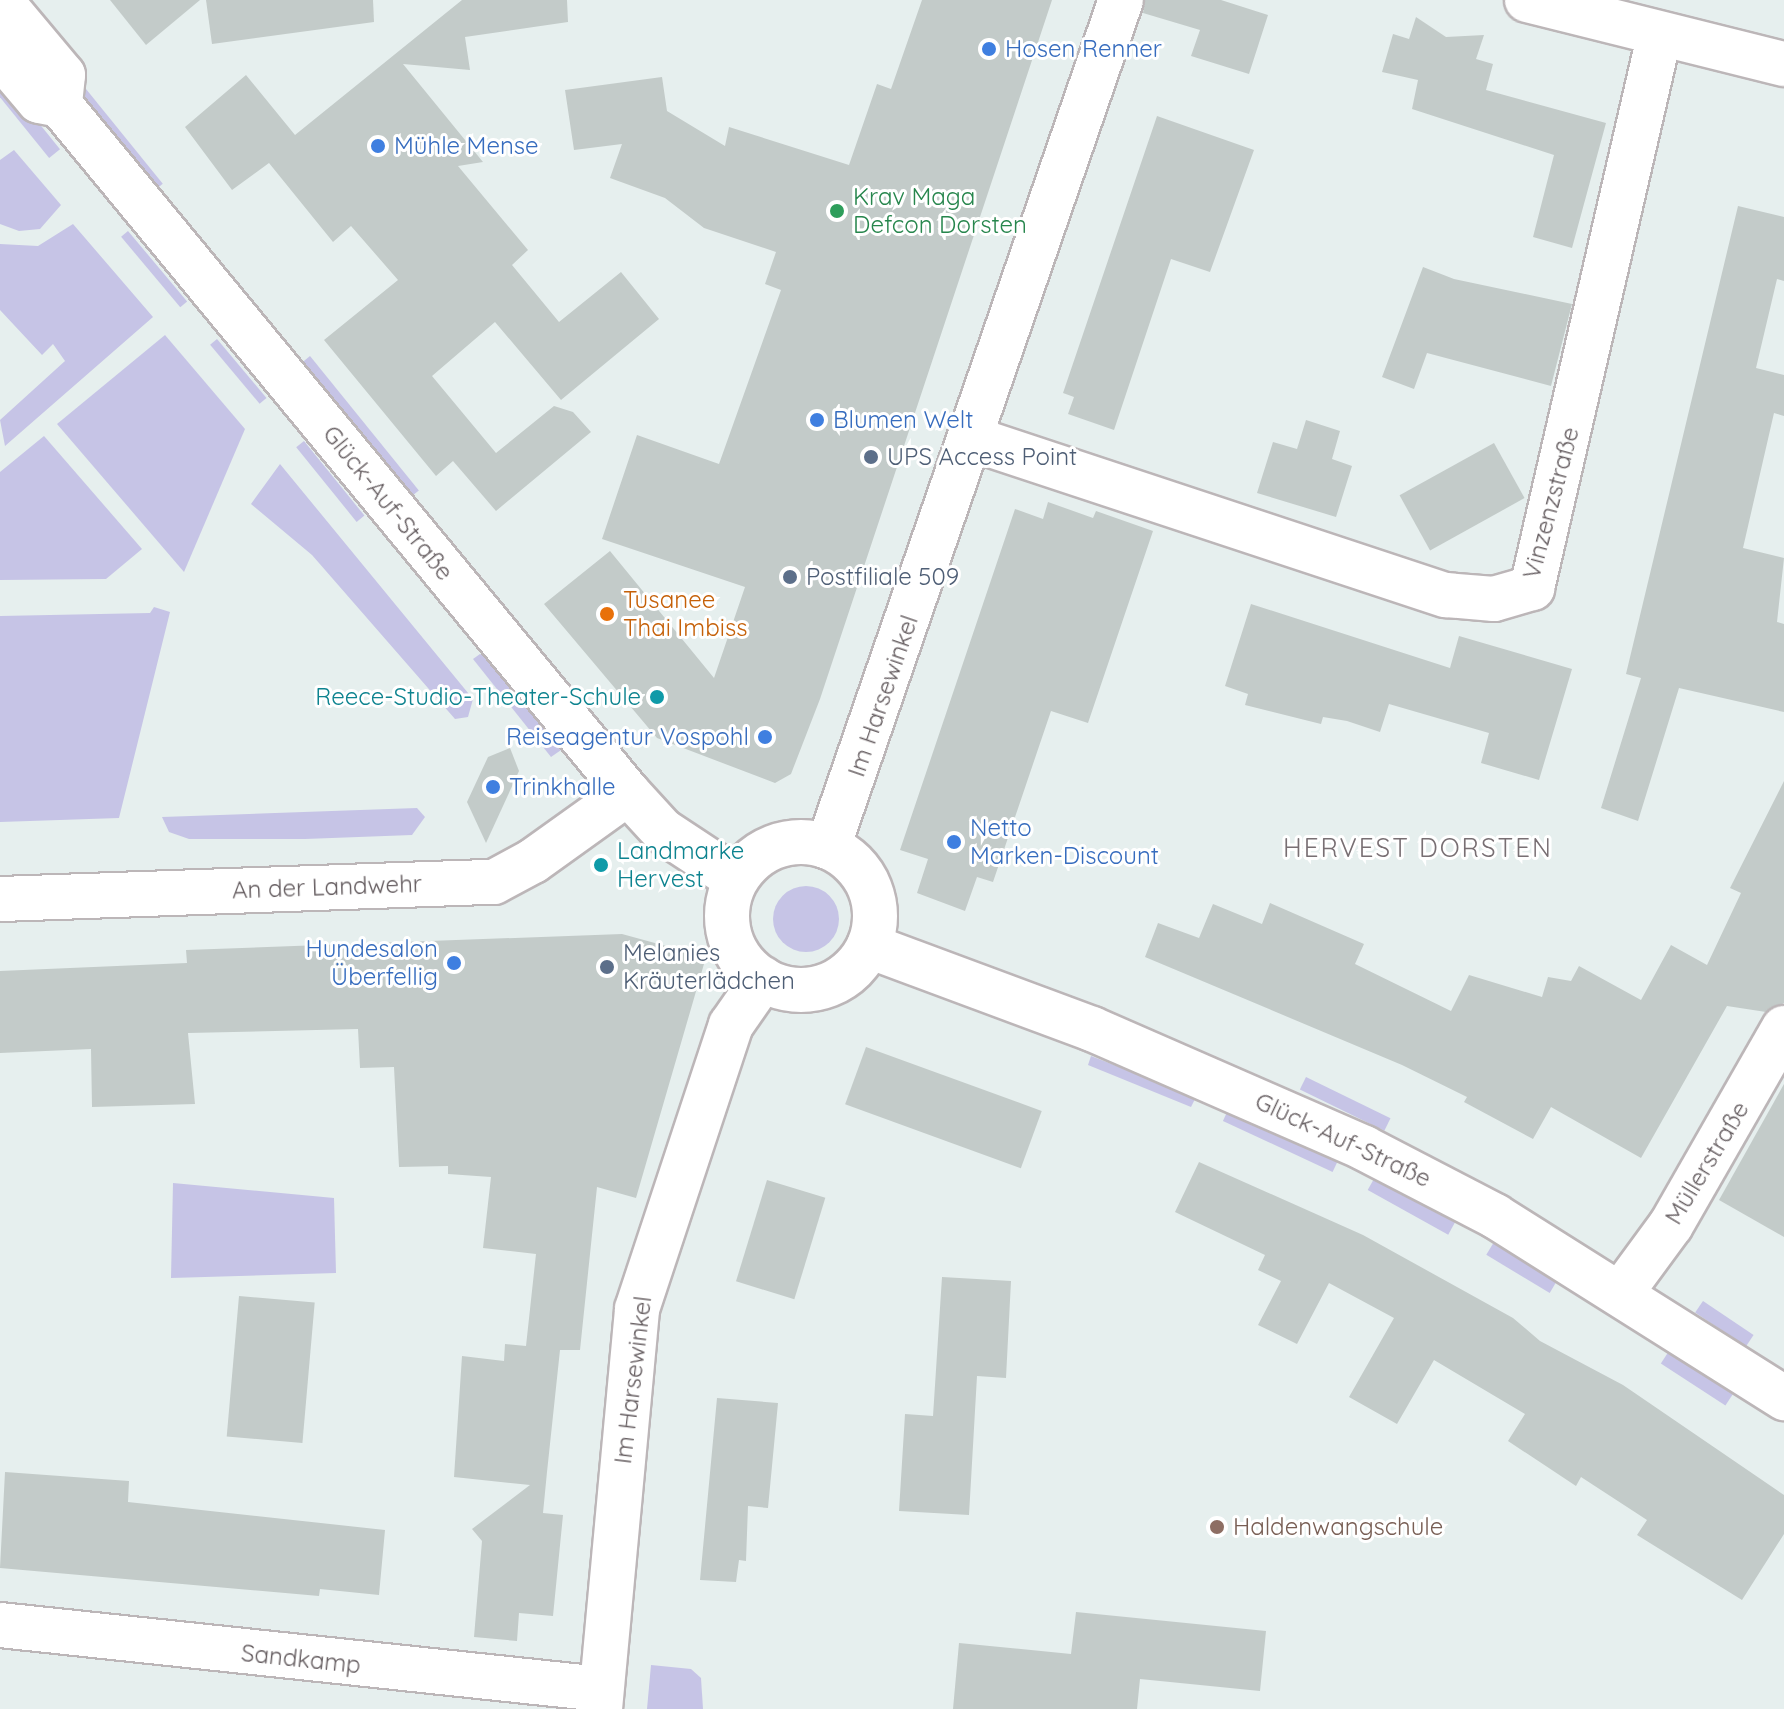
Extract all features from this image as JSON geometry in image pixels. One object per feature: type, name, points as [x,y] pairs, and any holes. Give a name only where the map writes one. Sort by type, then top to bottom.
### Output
[{"type":"street","points":[[0,0],[63,75],[60,105]]},
{"type":"street","name":"Im Harsewinkel","points":[[828,847],[973,439],[1121,0]]},
{"type":"street","points":[[1527,0],[1659,37],[1784,64]]},
{"type":"street","name":"Vinzenzstraße","points":[[973,439],[1446,595],[1494,599],[1532,588],[1659,37]]},
{"type":"street","name":"Glück-Auf-Straße","points":[[0,55],[39,101],[60,105],[628,793],[663,831],[736,879]]},
{"type":"street","name":"An der Landwehr","points":[[0,899],[494,882],[533,861],[628,793]]},
{"type":"street","points":[[808,842],[828,847],[865,877],[874,899],[869,946],[856,966],[836,981],[812,989],[787,988],[763,979],[746,965],[727,924],[736,879],[767,850],[808,842]]},
{"type":"street","name":"Glück-Auf-Straße","points":[[869,946],[1245,1093],[1472,1202],[1784,1398]]},
{"type":"street","name":"Im Harsewinkel","points":[[601,1699],[637,1309],[731,1025],[763,979]]},
{"type":"street","name":"Müllerstraße","points":[[1621,1293],[1671,1225],[1784,1028]]},
{"type":"street","name":"Sandkamp","points":[[0,1625],[601,1699]]},
{"type":"shaded area","points":[[4,80],[60,149],[49,158],[0,97],[0,83]]},
{"type":"shaded area","points":[[86,89],[163,184],[155,190],[78,95]]},
{"type":"shaded area","points":[[14,150],[61,205],[40,229],[19,231],[0,224],[0,160]]},
{"type":"shaded area","points":[[73,224],[153,317],[5,446],[0,420],[65,361],[53,344],[42,355],[0,310],[0,244],[38,246]]},
{"type":"shaded area","points":[[128,231],[187,301],[180,307],[121,237]]},
{"type":"shaded area","points":[[165,335],[245,429],[184,572],[57,424]]},
{"type":"shaded area","points":[[217,339],[266,398],[260,404],[210,345]]},
{"type":"shaded area","points":[[310,356],[419,490],[412,496],[303,362]]},
{"type":"shaded area","points":[[44,436],[142,549],[106,579],[0,580],[0,472]]},
{"type":"shaded area","points":[[304,441],[364,516],[357,522],[296,447]]},
{"type":"shaded area","points":[[280,464],[473,699],[468,717],[455,719],[312,555],[251,504]]},
{"type":"shaded area","points":[[154,607],[170,612],[119,818],[0,822],[0,616],[150,613]]},
{"type":"shaded area","points":[[480,654],[494,662],[564,748],[551,757],[473,659]]},
{"type":"shaded area","points":[[417,808],[425,817],[412,835],[305,839],[189,839],[169,832],[162,817]]},
{"type":"shaded area","points":[[806,886],[819,888],[829,896],[837,906],[837,932],[829,942],[819,950],[806,952],[793,950],[783,942],[775,932],[773,919],[775,906],[783,896],[793,888]]},
{"type":"shaded area","points":[[1091,1056],[1196,1097],[1191,1107],[1088,1065]]},
{"type":"shaded area","points":[[1306,1077],[1390,1118],[1384,1131],[1300,1090]]},
{"type":"shaded area","points":[[1228,1110],[1338,1161],[1333,1172],[1223,1121]]},
{"type":"shaded area","points":[[1375,1177],[1455,1222],[1448,1235],[1368,1190]]},
{"type":"shaded area","points":[[173,1183],[334,1198],[336,1273],[171,1278]]},
{"type":"shaded area","points":[[1494,1242],[1557,1280],[1550,1293],[1486,1255]]},
{"type":"shaded area","points":[[1703,1301],[1754,1335],[1746,1347],[1695,1313]]},
{"type":"shaded area","points":[[1669,1351],[1734,1393],[1725,1406],[1661,1364]]},
{"type":"shaded area","points":[[651,1665],[691,1669],[701,1678],[703,1709],[647,1709]]},
{"type":"building","points":[[110,0],[200,0],[146,45]]},
{"type":"building","points":[[206,0],[373,0],[374,22],[212,44]]},
{"type":"building","points":[[462,0],[567,0],[568,22],[465,37],[470,70],[403,64],[483,162],[458,166],[528,250],[512,265],[559,322],[621,272],[659,319],[561,400],[495,322],[432,376],[496,453],[554,406],[573,412],[591,432],[496,511],[453,461],[436,476],[324,340],[398,280],[351,226],[333,242],[269,163],[232,190],[185,127],[246,75],[295,135]]},
{"type":"building","points":[[922,0],[1052,0],[820,699],[791,774],[775,783],[657,738],[544,604],[610,551],[714,678],[745,587],[602,539],[637,435],[719,464],[781,290],[765,284],[776,252],[704,228],[665,198],[610,178],[622,144],[574,150],[565,90],[662,77],[667,111],[725,146],[729,127],[849,165],[877,84],[891,89]]},
{"type":"building","points":[[1145,0],[1221,0],[1268,15],[1249,74],[1191,56],[1200,30],[1143,13]]},
{"type":"building","points":[[1416,17],[1446,37],[1484,35],[1476,59],[1493,64],[1486,90],[1606,123],[1572,248],[1533,237],[1554,155],[1412,109],[1418,80],[1382,72],[1393,34],[1409,39]]},
{"type":"building","points":[[1157,116],[1254,150],[1210,272],[1171,259],[1114,430],[1068,414],[1074,397],[1063,393]]},
{"type":"building","points":[[1738,206],[1784,217],[1784,281],[1777,279],[1756,368],[1784,375],[1784,416],[1774,413],[1743,548],[1784,558],[1777,622],[1784,624],[1784,712],[1679,688],[1638,821],[1601,808],[1641,678],[1626,674]]},
{"type":"building","points":[[1423,267],[1454,279],[1572,304],[1551,386],[1427,353],[1414,389],[1382,377]]},
{"type":"building","points":[[1306,420],[1340,431],[1332,459],[1352,466],[1336,517],[1257,493],[1273,442],[1297,449]]},
{"type":"building","points":[[1494,443],[1525,498],[1430,550],[1400,495]]},
{"type":"building","points":[[1048,502],[1093,518],[1096,511],[1153,531],[1088,723],[1051,711],[993,882],[977,877],[965,911],[917,893],[928,859],[900,850],[1015,509],[1043,519]]},
{"type":"building","points":[[1251,604],[1450,668],[1459,636],[1572,669],[1539,780],[1481,763],[1489,733],[1389,704],[1380,732],[1347,721],[1323,717],[1321,724],[1245,705],[1248,694],[1225,686]]},
{"type":"building","name":"Trinkhalle","points":[[510,748],[519,771],[486,843],[467,802],[488,757]]},
{"type":"building","points":[[1784,781],[1784,1003],[1766,1012],[1727,1006],[1641,1158],[1551,1107],[1533,1139],[1464,1102],[1467,1097],[1402,1065],[1145,957],[1158,923],[1199,938],[1213,904],[1262,924],[1270,903],[1364,944],[1355,964],[1451,1011],[1469,975],[1542,997],[1548,977],[1571,981],[1579,966],[1641,1000],[1671,945],[1707,965],[1741,893],[1730,888]]},
{"type":"building","points":[[622,934],[706,957],[636,1198],[597,1187],[580,1350],[560,1350],[547,1472],[543,1513],[563,1515],[553,1616],[519,1613],[517,1641],[474,1637],[482,1541],[472,1529],[530,1485],[454,1477],[462,1356],[504,1361],[505,1344],[526,1346],[536,1254],[483,1248],[491,1177],[448,1174],[448,1166],[399,1167],[394,1067],[360,1068],[358,1029],[188,1033],[195,1104],[92,1107],[91,1049],[0,1053],[0,971],[187,963],[186,950]]},
{"type":"building","points":[[866,1047],[1042,1111],[1021,1168],[845,1104]]},
{"type":"building","points":[[1784,1084],[1784,1237],[1719,1200]]},
{"type":"building","points":[[1199,1162],[1363,1235],[1513,1318],[1540,1341],[1623,1385],[1784,1495],[1784,1534],[1742,1600],[1637,1535],[1647,1520],[1581,1477],[1576,1486],[1508,1441],[1525,1414],[1434,1360],[1397,1424],[1349,1397],[1394,1318],[1329,1283],[1297,1344],[1258,1325],[1281,1281],[1258,1270],[1265,1255],[1175,1212]]},
{"type":"building","points":[[767,1180],[825,1198],[794,1299],[736,1281]]},
{"type":"building","points":[[942,1277],[1011,1281],[1006,1378],[977,1376],[969,1515],[899,1511],[905,1414],[933,1416]]},
{"type":"building","points":[[239,1296],[315,1303],[302,1443],[227,1436]]},
{"type":"building","points":[[717,1398],[778,1403],[768,1508],[748,1506],[746,1561],[739,1560],[736,1582],[700,1580]]},
{"type":"building","points":[[5,1472],[129,1481],[128,1502],[385,1530],[379,1595],[320,1589],[319,1596],[0,1568]]},
{"type":"building","points":[[1076,1612],[1266,1631],[1260,1691],[1140,1679],[1137,1709],[953,1709],[959,1643],[1071,1654]]},
{"type":"place","name":"Hosen Renner","points":[[989,49]]},
{"type":"place","name":"Mühle Mense","points":[[378,146]]},
{"type":"place","name":"Krav Maga Defcon Dorsten","points":[[837,211]]},
{"type":"place","name":"Blumen Welt","points":[[817,420]]},
{"type":"place","name":"UPS Access Point","points":[[871,457]]},
{"type":"place","name":"Postfiliale 509","points":[[790,577]]},
{"type":"place","name":"Tusanee Thai Imbiss","points":[[607,614]]},
{"type":"place","name":"Reece-Studio-Theater-Schule","points":[[657,697]]},
{"type":"place","name":"Reiseagentur Vospohl","points":[[765,737]]},
{"type":"place","name":"Trinkhalle","points":[[493,787]]},
{"type":"place","name":"Netto Marken-Discount","points":[[954,842]]},
{"type":"place","name":"Landmarke Hervest","points":[[601,865]]},
{"type":"place","name":"Hundesalon Überfellig","points":[[454,963]]},
{"type":"place","name":"Melanies Kräuterlädchen","points":[[607,967]]},
{"type":"place","name":"Haldenwangschule","points":[[1217,1527]]},
{"type":"district","name":"HERVEST DORSTEN","points":[[1418,848]]}]
